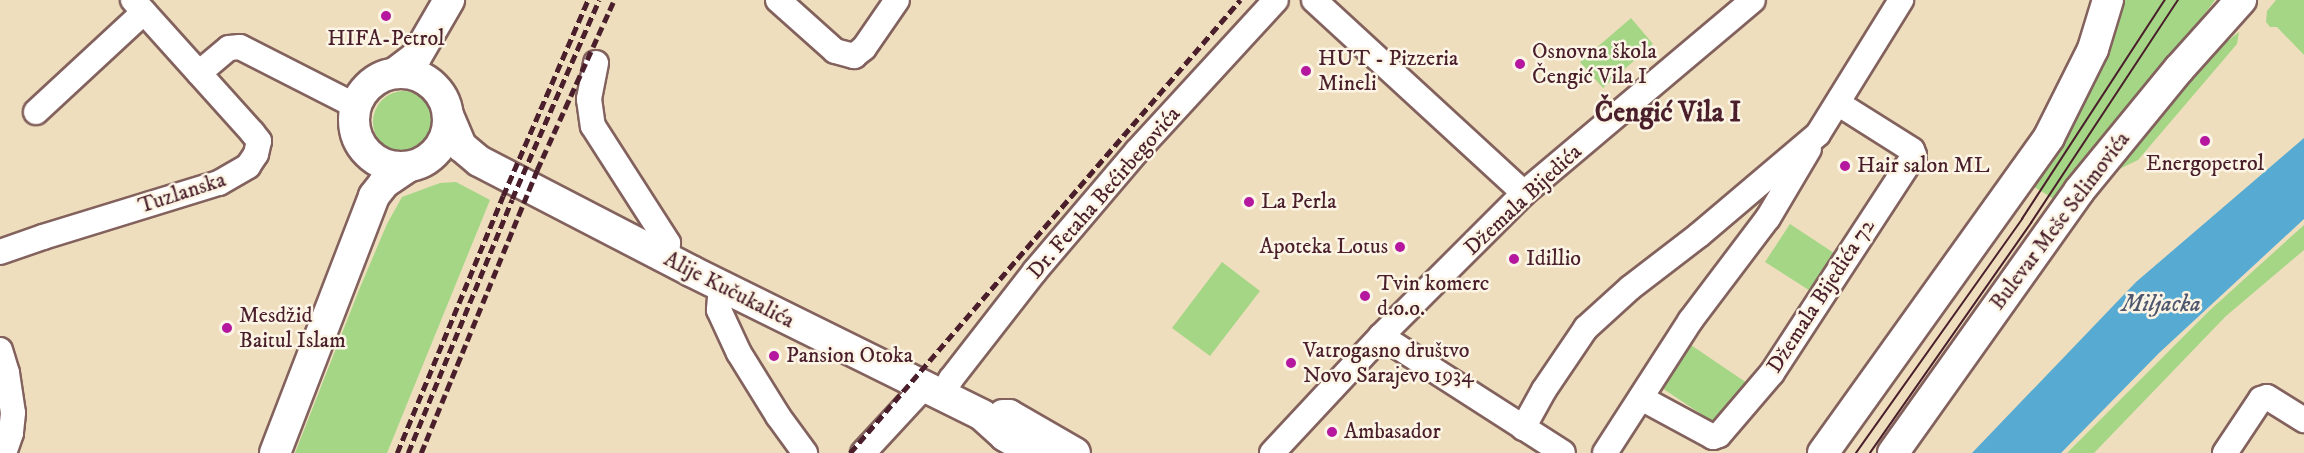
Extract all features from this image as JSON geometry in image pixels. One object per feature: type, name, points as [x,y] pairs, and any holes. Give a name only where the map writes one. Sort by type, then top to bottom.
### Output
[{"type":"main road","points":[[374,196],[372,167],[357,137],[354,122],[356,106],[371,84],[395,73],[416,57],[449,0]]},
{"type":"main road","points":[[1823,453],[2049,137],[2079,82],[2093,50],[2108,0]]},
{"type":"main road","name":"Bulevar Meše Selimovića","points":[[1893,453],[2079,191],[2172,77],[2241,0]]},
{"type":"main road","points":[[425,44],[436,88]]},
{"type":"main road","points":[[275,453],[374,196],[384,183],[415,165],[443,142],[448,129],[448,115],[444,100],[436,88],[424,79],[410,74],[395,73]]},
{"type":"main road","name":"Alije Kučukalića","points":[[448,115],[461,146],[479,160],[667,259],[982,415],[1005,436],[1033,453]]},
{"type":"main road","points":[[365,151],[384,164],[415,165]]},
{"type":"main road","name":"Alije Kučukalića","points":[[415,165],[456,158],[479,160]]},
{"type":"main road","name":"Alije Kučukalića","points":[[982,415],[1010,415],[1075,453]]},
{"type":"street","points":[[778,0],[835,51],[854,56],[864,48],[897,0]]},
{"type":"street","name":"Dr. Fetaha Bećirbegovića","points":[[934,390],[951,379],[1035,271],[1137,151],[1276,0]]},
{"type":"street","points":[[1314,0],[1524,193]]},
{"type":"street","name":"Džemala Bijedića","points":[[1272,453],[1381,336],[1524,193],[1753,0]]},
{"type":"street","points":[[1605,453],[1690,321],[1768,218],[1901,0]]},
{"type":"street","name":"Tuzlanska","points":[[0,252],[219,183],[249,166],[256,154],[259,141],[139,6],[36,112]]},
{"type":"street","points":[[199,73],[228,48],[240,47],[356,106]]},
{"type":"street","points":[[596,63],[589,99],[593,126],[668,243],[667,259]]},
{"type":"street","name":"Džemala Bijedića 72","points":[[1641,398],[1713,437],[1719,435],[1772,373],[1914,155],[1911,150],[1839,104]]},
{"type":"street","points":[[1523,428],[1544,390],[1586,328],[1630,288],[1699,235],[1818,134]]},
{"type":"street","points":[[721,286],[719,310],[740,353],[778,416],[806,453]]},
{"type":"street","points":[[1381,336],[1563,453]]},
{"type":"street","points":[[0,350],[7,374],[13,413],[11,433],[4,453]]},
{"type":"street","points":[[863,453],[934,390]]},
{"type":"street","points":[[2225,453],[2261,399],[2267,397],[2304,420]]},
{"type":"green space","points":[[2121,0],[2215,0],[2169,63],[2057,201],[2031,185]]},
{"type":"green space","points":[[2276,0],[2304,0],[2304,55],[2277,27],[2270,27],[2266,22],[2267,11]]},
{"type":"green space","points":[[1631,18],[1653,44],[1603,88],[1580,62]]},
{"type":"green space","points":[[2239,32],[2237,44],[2138,160],[2113,172],[2206,58]]},
{"type":"green space","points":[[404,91],[426,100],[435,122],[426,144],[404,153],[382,144],[373,122],[382,100]]},
{"type":"green space","points":[[456,182],[490,200],[387,453],[295,453],[359,290],[387,224],[402,197],[440,183]]},
{"type":"green space","points":[[1790,224],[1840,257],[1815,294],[1765,262]]},
{"type":"green space","points":[[2304,225],[2304,250],[2226,316],[2094,453],[2067,453],[2209,311]]},
{"type":"green space","points":[[1222,262],[1260,291],[1210,356],[1172,328]]},
{"type":"green space","points":[[1685,341],[1747,383],[1719,426],[1656,384]]},
{"type":"water","name":"Miljacka","points":[[2304,138],[2304,219],[2159,353],[2061,453],[1972,453],[2136,282]]},
{"type":"tram line","points":[[1856,453],[2022,219],[2165,0]]},
{"type":"tram line","points":[[1870,453],[2031,223],[2178,0]]},
{"type":"railway","points":[[397,453],[503,196],[588,0]]},
{"type":"railway","points":[[408,453],[512,199],[599,0]]},
{"type":"railway","points":[[421,453],[537,170],[614,0]]},
{"type":"railway","points":[[850,453],[1240,0]]},
{"type":"place","name":"HIFA-Petrol","points":[[386,16]]},
{"type":"place","name":"Osnovna škola Čengić Vila I","points":[[1520,64]]},
{"type":"place","name":"HUT - Pizzeria Mineli","points":[[1306,71]]},
{"type":"place","name":"Energopetrol","points":[[2205,141]]},
{"type":"place","name":"Hair salon ML","points":[[1845,166]]},
{"type":"place","name":"La Perla","points":[[1249,202]]},
{"type":"place","name":"Apoteka Lotus","points":[[1400,247]]},
{"type":"place","name":"Idillio","points":[[1514,259]]},
{"type":"place","name":"Tvin komerc d.o.o.","points":[[1365,296]]},
{"type":"place","name":"Mesdžid Baitul Islam","points":[[227,328]]},
{"type":"place","name":"Pansion Otoka","points":[[774,356]]},
{"type":"place","name":"Vatrogasno društvo Novo Sarajevo 1934","points":[[1291,363]]},
{"type":"place","name":"Ambasador","points":[[1332,432]]},
{"type":"district","name":"Čengić Vila I","points":[[1668,113]]}]
